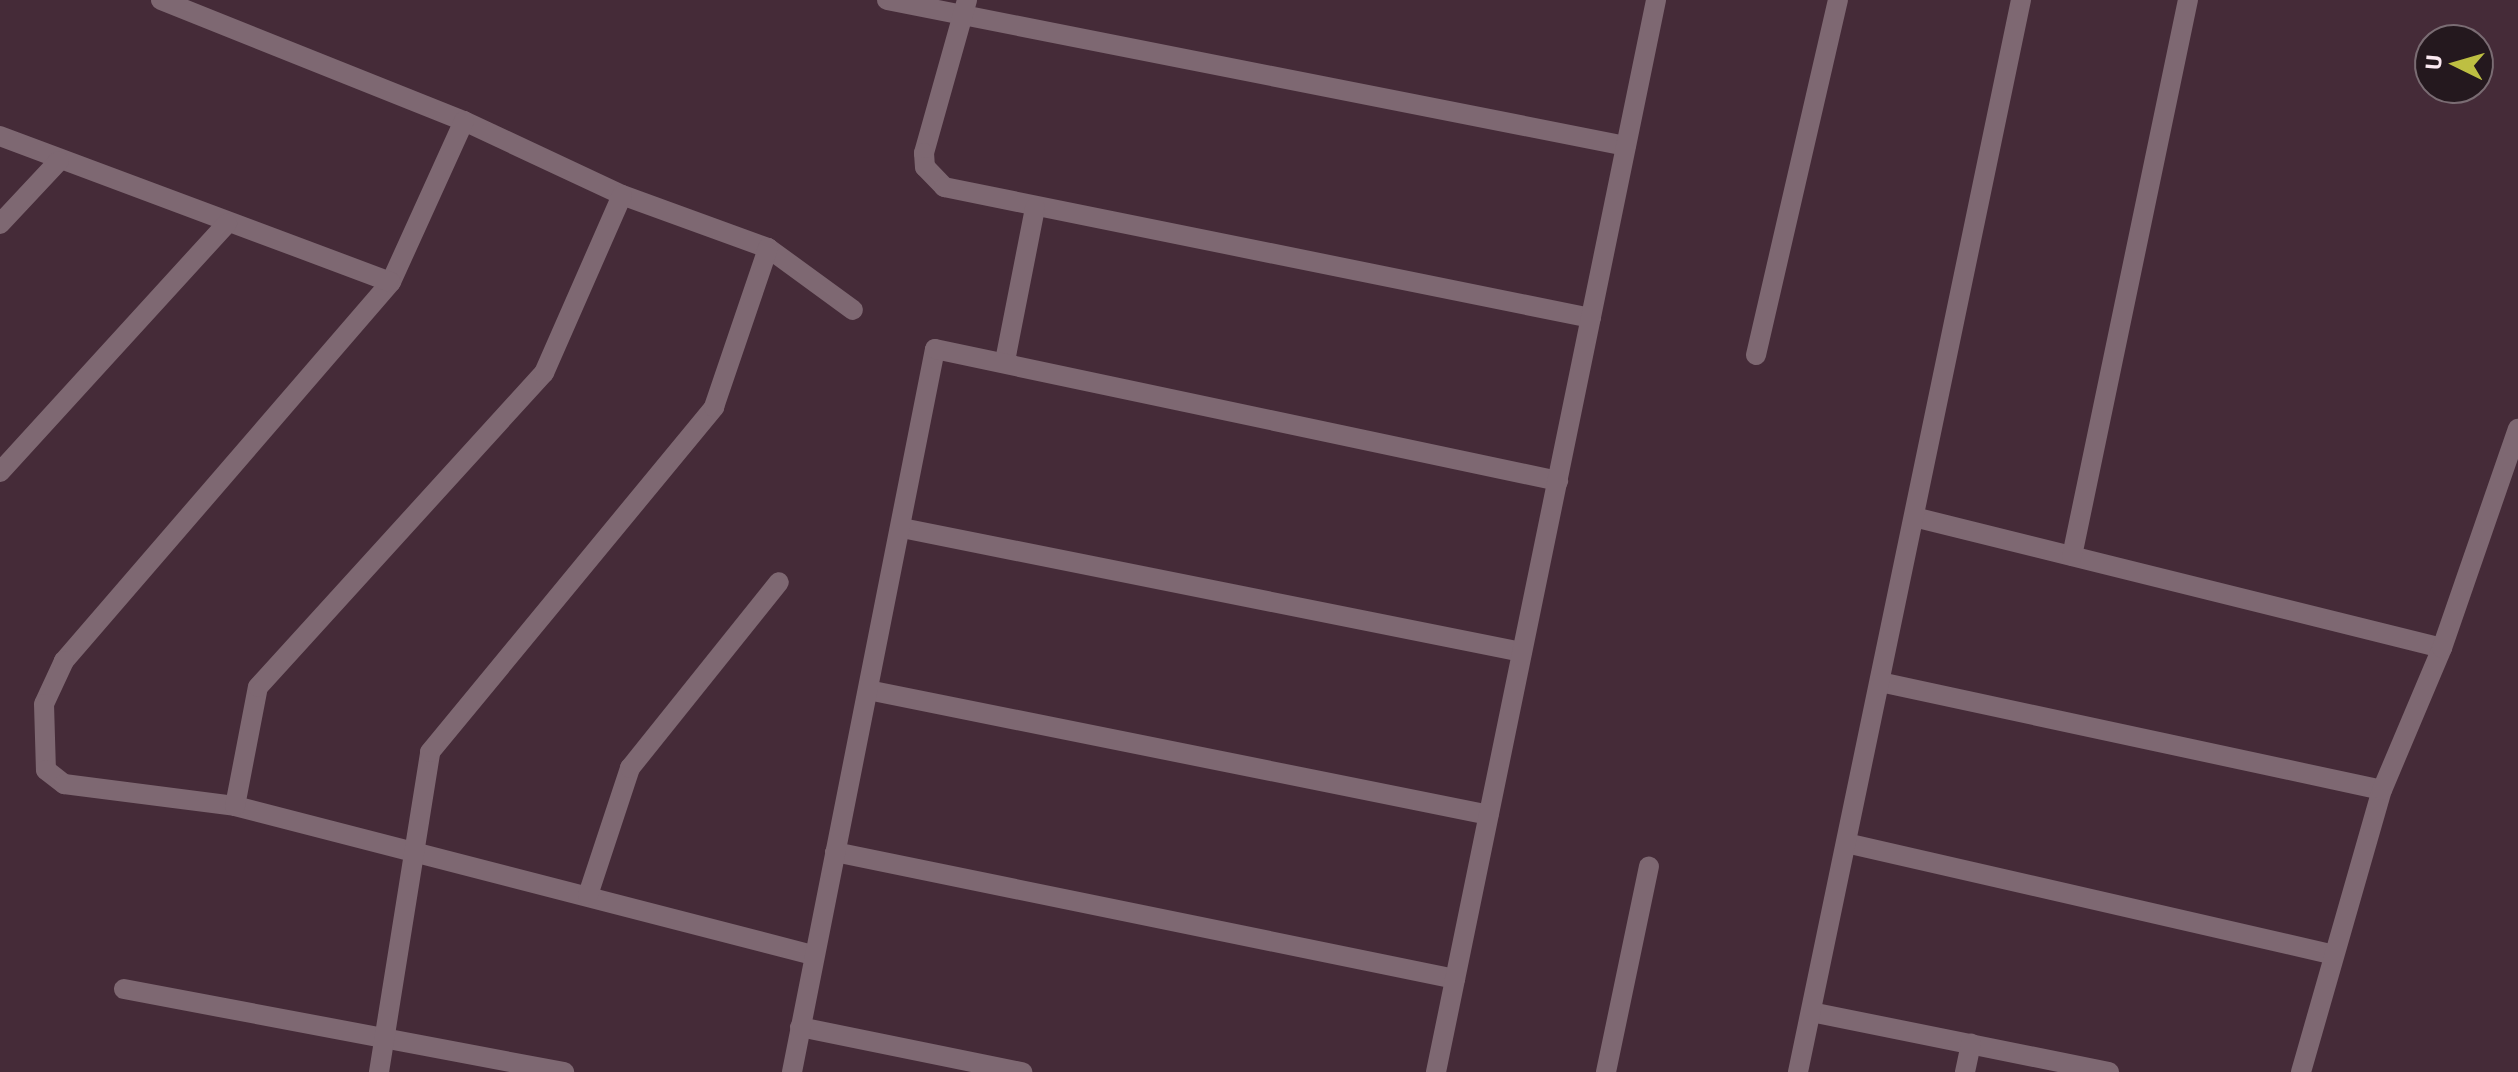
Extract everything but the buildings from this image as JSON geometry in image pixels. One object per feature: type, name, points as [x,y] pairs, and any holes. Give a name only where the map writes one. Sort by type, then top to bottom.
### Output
[{"type":"street","points":[[161,0],[464,121],[622,195],[768,248],[853,310]]},
{"type":"street","points":[[887,0],[965,8],[1626,146]]},
{"type":"street","points":[[1436,1072],[1656,0]]},
{"type":"street","points":[[1756,355],[1838,0]]},
{"type":"street","points":[[1798,1072],[2021,0]]},
{"type":"street","points":[[2072,556],[2188,0]]},
{"type":"street","points":[[965,8],[925,167],[944,187],[1035,208],[1591,318]]},
{"type":"street","points":[[464,121],[391,282],[64,661],[44,704],[42,759],[54,779],[235,806],[813,955]]},
{"type":"street","points":[[0,136],[59,161],[391,282]]},
{"type":"street","points":[[0,224],[59,161]]},
{"type":"street","points":[[235,806],[258,687],[544,373],[622,195]]},
{"type":"street","points":[[1005,361],[1035,208]]},
{"type":"street","points":[[0,472],[227,223]]},
{"type":"street","points":[[379,1072],[417,851],[430,752],[441,730],[688,445],[714,407],[768,248]]},
{"type":"street","points":[[792,1072],[935,349],[1005,361],[1558,481]]},
{"type":"street","points":[[2301,1072],[2332,954],[2382,790],[2442,648],[2518,429]]},
{"type":"street","points":[[1914,517],[2442,648]]},
{"type":"street","points":[[902,528],[1522,652]]},
{"type":"street","points":[[588,895],[630,768],[779,582]]},
{"type":"street","points":[[1880,682],[2382,790]]},
{"type":"street","points":[[868,690],[1489,815]]},
{"type":"street","points":[[1846,843],[2332,954]]},
{"type":"street","points":[[835,852],[1455,979]]},
{"type":"street","points":[[1606,1072],[1649,866]]},
{"type":"street","points":[[124,989],[564,1072]]},
{"type":"street","points":[[1811,1012],[2109,1072]]},
{"type":"street","points":[[800,1027],[1022,1072]]},
{"type":"street","points":[[1965,1072],[1971,1044]]}]
